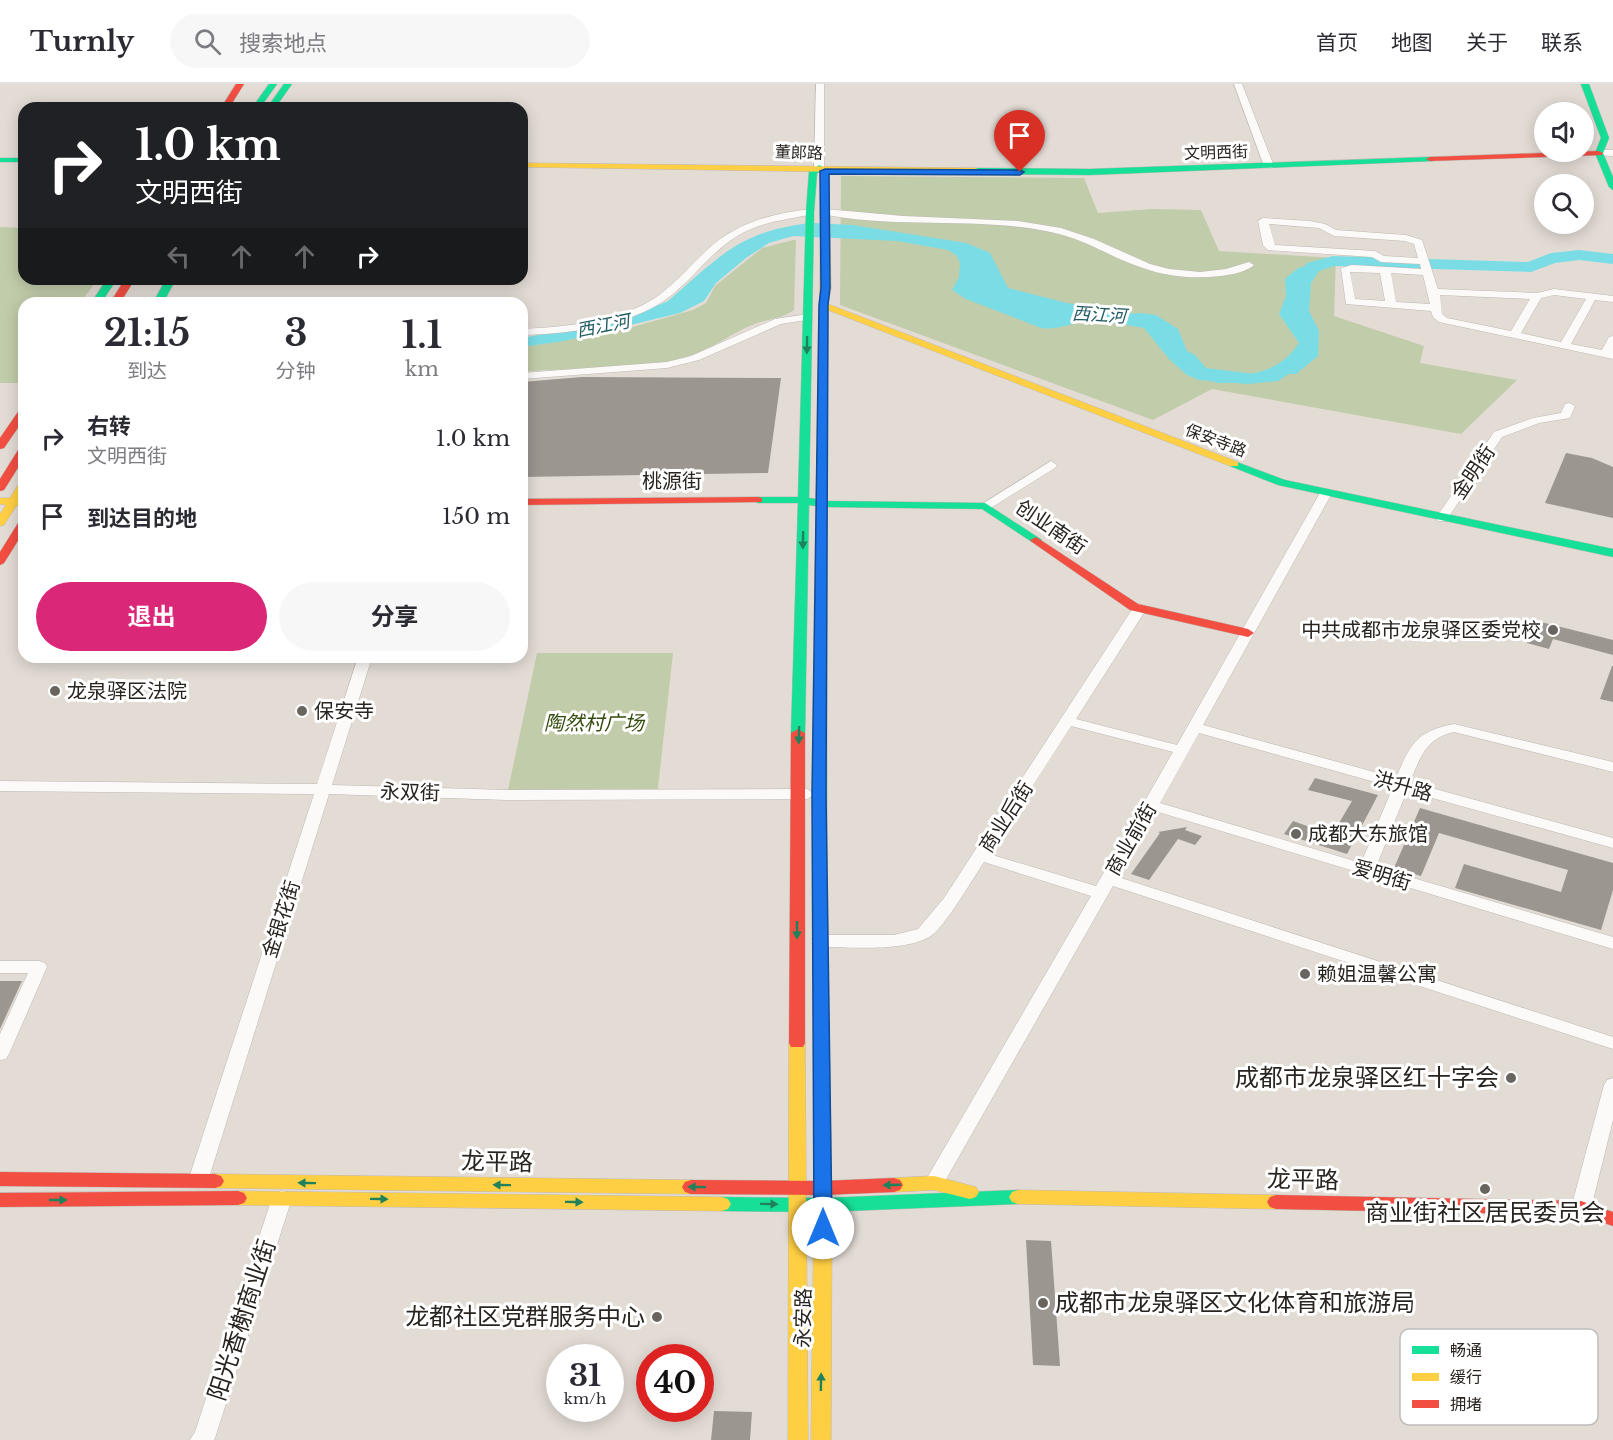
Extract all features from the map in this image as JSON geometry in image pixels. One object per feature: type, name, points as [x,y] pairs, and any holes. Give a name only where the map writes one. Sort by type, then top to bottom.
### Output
[{"type":"street","points":[[229,102],[240,84]]},
{"type":"street","points":[[244,102],[256,84]]},
{"type":"street","points":[[260,102],[273,84]]},
{"type":"street","points":[[275,102],[288,84]]},
{"type":"street","name":"永安路","points":[[820,84],[825,216],[817,244],[826,288],[819,794],[824,1205],[821,1440]]},
{"type":"street","points":[[1238,84],[1269,166]]},
{"type":"street","points":[[1585,84],[1605,138],[1613,186]]},
{"type":"street","name":"文明西街","points":[[823,170],[1043,172],[1606,153]]},
{"type":"street","points":[[0,162],[18,162]]},
{"type":"street","name":"董郞路","points":[[528,167],[823,170]]},
{"type":"street","points":[[798,1440],[797,794],[808,317],[817,244],[810,216],[823,170]]},
{"type":"street","points":[[528,331],[594,322],[647,307],[696,268],[718,244],[749,224],[789,215],[810,216]]},
{"type":"street","points":[[825,216],[978,220],[1061,231],[1090,240],[1146,266],[1169,272],[1200,275],[1227,272],[1249,265]]},
{"type":"street","points":[[1425,266],[1381,259],[1375,254],[1272,248],[1268,245],[1263,221],[1310,224],[1322,226],[1334,233],[1406,238],[1418,243],[1434,292],[1437,315],[1443,320],[1609,356],[1613,339]]},
{"type":"street","points":[[1425,266],[1385,270],[1352,268],[1345,270],[1350,302],[1436,308]]},
{"type":"street","points":[[1385,270],[1391,305]]},
{"type":"street","points":[[1434,292],[1537,296],[1554,292],[1613,299]]},
{"type":"street","points":[[1564,346],[1593,295]]},
{"type":"street","points":[[1514,336],[1537,296]]},
{"type":"street","name":"保安寺路","points":[[824,305],[1282,483],[1613,553]]},
{"type":"street","points":[[528,376],[667,365],[695,358],[779,321],[808,317]]},
{"type":"street","name":"金明街","points":[[1442,518],[1498,435],[1537,420],[1566,416],[1569,406]]},
{"type":"street","points":[[0,446],[18,420]]},
{"type":"street","points":[[0,488],[18,459]]},
{"type":"street","points":[[985,506],[1052,465]]},
{"type":"street","name":"商业前街","points":[[934,1183],[1326,494]]},
{"type":"street","name":"桃源街","points":[[528,502],[803,500],[822,504]]},
{"type":"street","points":[[0,523],[12,502]]},
{"type":"street","name":"创业南街","points":[[822,504],[985,506],[1134,607],[1248,633]]},
{"type":"street","points":[[0,561],[18,532]]},
{"type":"street","name":"商业后街","points":[[819,941],[894,941],[924,933],[950,902],[1140,608]]},
{"type":"street","name":"金银花街","points":[[198,1181],[363,663]]},
{"type":"street","points":[[1068,721],[1181,750]]},
{"type":"street","name":"洪升路","points":[[1193,727],[1613,843]]},
{"type":"street","points":[[1366,871],[1416,749],[1425,738],[1437,731],[1454,728],[1613,767]]},
{"type":"street","name":"永双街","points":[[0,786],[323,789],[519,795],[819,794]]},
{"type":"street","name":"爱明街","points":[[1151,805],[1613,943]]},
{"type":"street","points":[[980,856],[1104,886],[1613,1043]]},
{"type":"street","points":[[0,967],[39,967],[0,1054]]},
{"type":"street","points":[[1581,1208],[1613,1085]]},
{"type":"street","name":"龙平路","points":[[0,1179],[797,1188],[934,1183],[991,1197]]},
{"type":"street","name":"龙平路","points":[[0,1200],[282,1198],[824,1205],[991,1197],[1581,1208],[1613,1219]]},
{"type":"street","name":"阳光香榭商业街","points":[[201,1440],[204,1438],[282,1198]]},
{"type":"green space","points":[[841,176],[1084,178],[1098,213],[1152,209],[1201,210],[1219,251],[1336,258],[1334,316],[1424,346],[1420,363],[1517,380],[1461,434],[1212,389],[1153,420],[840,305]]},
{"type":"green space","points":[[0,227],[18,228],[18,285],[94,285],[84,297],[18,297],[18,383],[0,383]]},
{"type":"green space","points":[[796,240],[794,310],[789,313],[752,325],[702,351],[674,360],[631,367],[528,371],[528,346],[622,330],[693,310],[706,303],[715,286],[762,248]]},
{"type":"green space","name":"陶然村广场","points":[[537,653],[673,653],[657,796],[507,795]]},
{"type":"water","points":[[812,223],[853,225],[966,243],[990,253],[1008,288],[1067,303],[1149,316],[1169,329],[1174,348],[1209,376],[1259,372],[1281,362],[1290,354],[1299,343],[1279,314],[1286,296],[1285,279],[1298,268],[1314,264],[1299,280],[1306,290],[1300,307],[1312,358],[1278,381],[1248,384],[1199,380],[1187,375],[1169,359],[1144,328],[1081,322],[1041,328],[966,299],[952,290],[959,277],[960,263],[957,256],[948,250],[897,241],[793,236],[769,243],[746,258],[716,283],[704,301],[680,313],[564,341],[528,346],[528,337],[614,319],[668,301],[732,248],[767,232]]},
{"type":"building","points":[[582,377],[781,378],[768,473],[528,477],[528,382]]},
{"type":"building","points":[[1566,453],[1592,458],[1613,467],[1613,518],[1545,503]]},
{"type":"building","name":"中共成都市龙泉驿区委党校","points":[[1537,621],[1613,640],[1613,655],[1553,639],[1549,649],[1527,643]]},
{"type":"building","points":[[1613,666],[1613,702],[1600,699]]},
{"type":"building","points":[[1315,778],[1378,795],[1347,854],[1284,834],[1293,821],[1332,835],[1352,801],[1308,790]]},
{"type":"building","points":[[1420,808],[1613,863],[1613,890],[1601,930],[1455,888],[1464,864],[1561,892],[1568,870],[1439,833],[1421,876],[1394,868]]},
{"type":"building","points":[[1187,827],[1185,830],[1202,836],[1195,845],[1178,839],[1149,880],[1131,874],[1160,833],[1158,832]]},
{"type":"building","points":[[0,981],[22,981],[0,1029]]},
{"type":"building","name":"成都市龙泉驿区文化体育和旅游局","points":[[1026,1240],[1051,1241],[1060,1366],[1033,1365]]},
{"type":"building","points":[[714,1411],[752,1412],[750,1440],[711,1440]]},
{"type":"waterway","name":"西江河","points":[[1289,370],[1309,356],[1310,331],[1300,311],[1302,283],[1313,267],[1333,261],[1531,267],[1551,258],[1579,255],[1613,259]]},
{"type":"waterway","name":"西江河","points":[[1140,318],[1150,319],[1171,333],[1179,354],[1188,359],[1199,372],[1218,377],[1248,378]]},
{"type":"traffic: fast","points":[[260,102],[273,84]]},
{"type":"traffic: fast","points":[[275,102],[288,84]]},
{"type":"traffic: fast","points":[[1585,84],[1605,138],[1599,153],[1613,187]]},
{"type":"traffic: fast","points":[[976,171],[1090,172],[1430,159]]},
{"type":"traffic: fast","points":[[0,160],[18,160]]},
{"type":"traffic: fast","points":[[798,733],[810,212],[813,172],[819,168],[825,171],[825,180]]},
{"type":"traffic: fast","points":[[100,297],[108,285]]},
{"type":"traffic: fast","points":[[161,297],[168,285]]},
{"type":"traffic: fast","points":[[820,903],[822,452]]},
{"type":"traffic: fast","points":[[1234,464],[1282,483],[1613,553]]},
{"type":"traffic: fast","points":[[758,500],[803,500],[822,504],[985,506],[1036,540]]},
{"type":"traffic: fast","points":[[722,1204],[823,1205],[1018,1197]]},
{"type":"traffic: slow","points":[[528,165],[976,171]]},
{"type":"traffic: slow","points":[[822,452],[823,305],[826,288],[825,180]]},
{"type":"traffic: slow","points":[[823,305],[1234,464]]},
{"type":"traffic: slow","points":[[0,523],[18,494]]},
{"type":"traffic: slow","points":[[0,501],[18,502]]},
{"type":"traffic: slow","points":[[820,903],[823,1205],[821,1440]]},
{"type":"traffic: slow","points":[[797,1043],[798,1440]]},
{"type":"traffic: slow","points":[[215,1181],[691,1187]]},
{"type":"traffic: slow","points":[[894,1185],[934,1183],[970,1192]]},
{"type":"traffic: slow","points":[[1018,1197],[1276,1202]]},
{"type":"traffic: slow","points":[[238,1198],[722,1204]]},
{"type":"traffic: jam","points":[[229,102],[240,84]]},
{"type":"traffic: jam","points":[[1430,159],[1599,153]]},
{"type":"traffic: jam","points":[[119,297],[126,285]]},
{"type":"traffic: jam","points":[[0,446],[18,420]]},
{"type":"traffic: jam","points":[[0,488],[18,459]]},
{"type":"traffic: jam","points":[[528,502],[758,500]]},
{"type":"traffic: jam","points":[[0,561],[18,532]]},
{"type":"traffic: jam","points":[[1036,540],[1134,607],[1248,633]]},
{"type":"traffic: jam","points":[[797,1043],[798,733]]},
{"type":"traffic: jam","points":[[0,1179],[215,1181]]},
{"type":"traffic: jam","points":[[691,1187],[823,1188],[894,1185]]},
{"type":"traffic: jam","points":[[0,1200],[238,1198]]},
{"type":"traffic: jam","points":[[1276,1202],[1581,1208],[1613,1219]]},
{"type":"place","name":"中共成都市龙泉驿区委党校","points":[[1553,630]]},
{"type":"place","name":"龙泉驿区法院","points":[[55,691]]},
{"type":"place","name":"保安寺","points":[[302,711]]},
{"type":"place","name":"成都大东旅馆","points":[[1296,834]]},
{"type":"place","name":"赖姐温馨公寓","points":[[1305,974]]},
{"type":"place","name":"成都市龙泉驿区红十字会","points":[[1511,1078]]},
{"type":"place","name":"商业街社区居民委员会","points":[[1485,1189]]},
{"type":"place","name":"成都市龙泉驿区文化体育和旅游局","points":[[1043,1303]]},
{"type":"place","name":"龙都社区党群服务中心","points":[[657,1317]]},
{"type":"route","points":[[823,1228],[819,794],[826,288],[825,171],[1020,172]]}]
